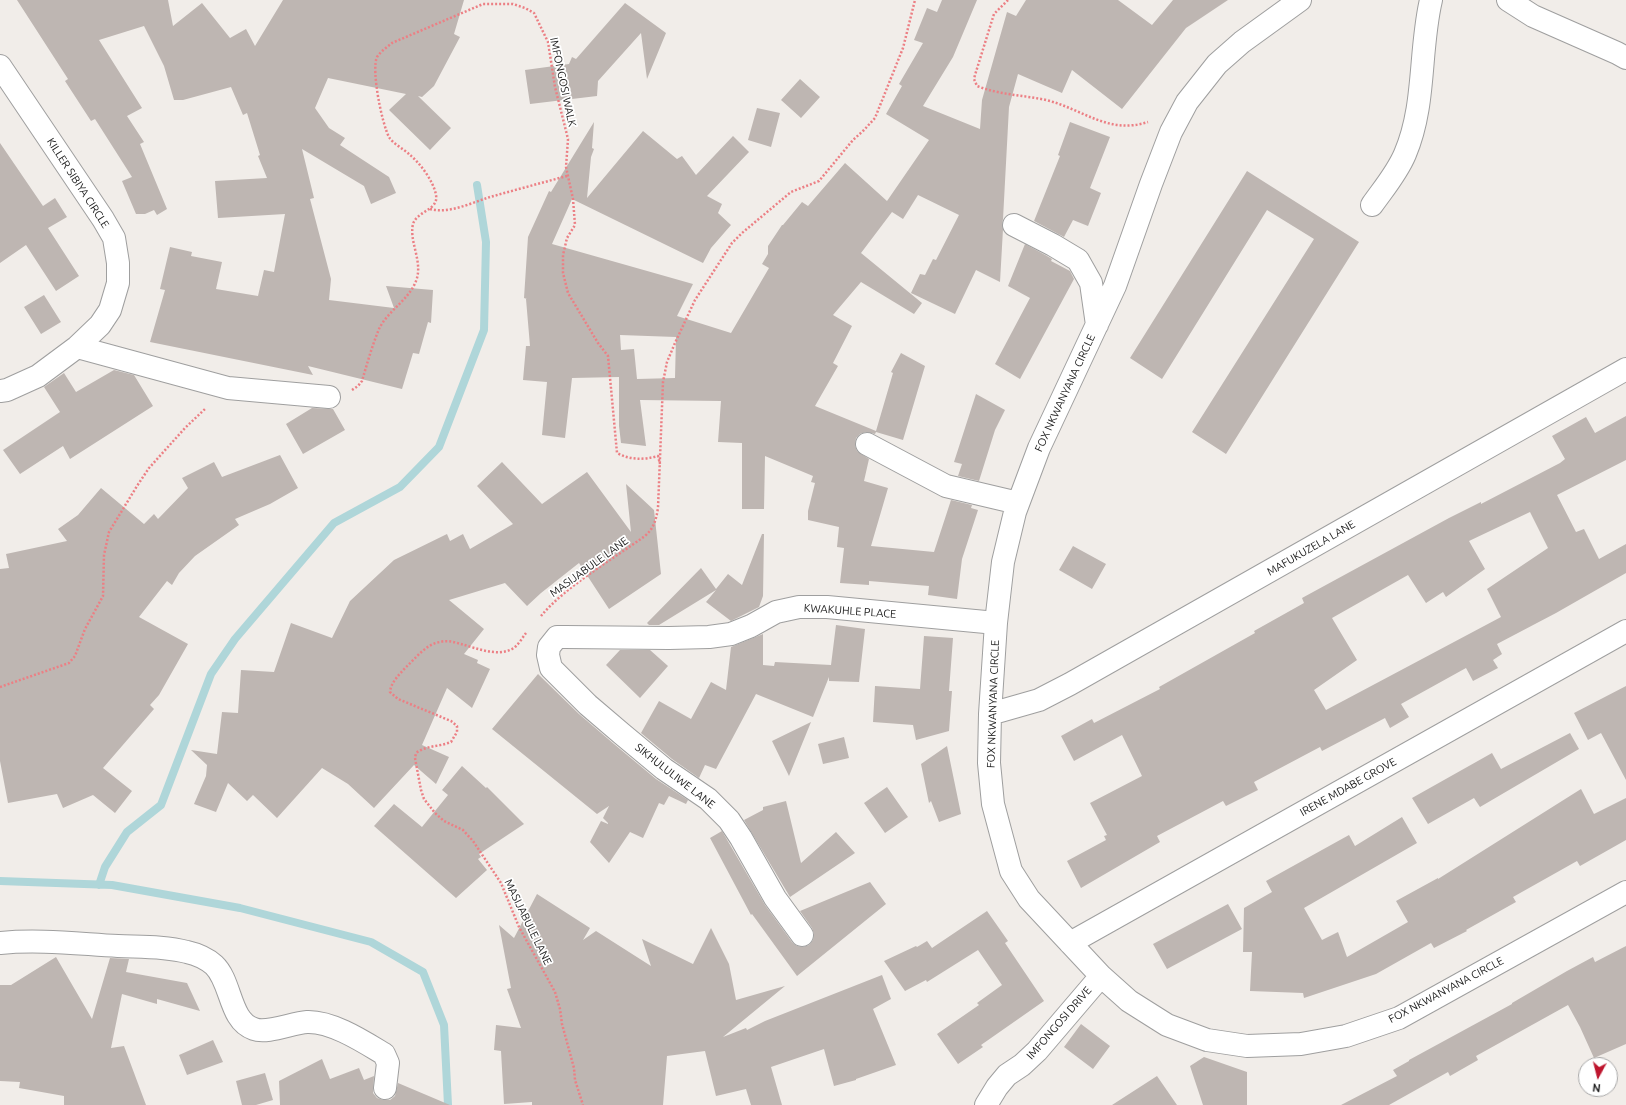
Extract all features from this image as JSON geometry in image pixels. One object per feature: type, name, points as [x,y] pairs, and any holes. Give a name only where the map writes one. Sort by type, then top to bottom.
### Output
[{"type":"street","name":"FOX NKWANYANA CIRCLE","points":[[1300,0],[1242,42],[1217,64],[1199,86],[1171,132],[1115,286],[1039,448],[1018,502],[1004,562],[996,623],[990,714],[989,763],[993,804],[1011,871],[1029,899],[1101,976],[1129,1001],[1167,1025],[1207,1040],[1246,1046],[1301,1044],[1346,1036],[1399,1018],[1626,892]]},
{"type":"street","points":[[1372,205],[1396,172],[1405,153],[1412,131],[1420,98],[1426,21],[1431,0]]},
{"type":"street","points":[[1508,0],[1532,16],[1623,50]]},
{"type":"street","name":"KILLER SIBIYA CIRCLE","points":[[0,66],[103,218],[114,238],[118,263],[118,283],[110,310],[100,325],[78,347],[38,376],[6,390],[0,391]]},
{"type":"street","points":[[1014,225],[1078,260],[1091,283],[1097,325]]},
{"type":"street","points":[[78,347],[228,388],[329,397]]},
{"type":"street","name":"MAFUKUZELA LANE","points":[[990,714],[1039,700],[1070,684],[1626,369]]},
{"type":"street","points":[[867,444],[946,486],[1018,502]]},
{"type":"street","name":"KWAKUHLE PLACE","points":[[565,637],[669,638],[716,636],[731,634],[751,626],[776,612],[799,607],[827,607],[996,623]]},
{"type":"street","name":"IRENE MDABE GROVE","points":[[1070,943],[1626,631]]},
{"type":"street","name":"SIKHULULIWE LANE","points":[[565,637],[557,637],[549,647],[548,655],[551,668],[588,705],[664,769],[708,799],[729,820],[775,898],[802,935]]},
{"type":"street","points":[[0,944],[17,941],[40,941],[164,948],[202,957],[213,964],[220,973],[239,1019],[246,1026],[256,1030],[308,1022],[332,1027],[384,1054],[388,1063],[385,1088]]},
{"type":"street","name":"IMFONGOSI DRIVE","points":[[986,1105],[1007,1075],[1022,1065],[1037,1051],[1101,976]]},
{"type":"path","name":"MASIJABULE LANE","points":[[539,618],[547,608],[579,583],[645,536],[652,529],[656,522],[658,508],[661,466],[663,382],[666,366],[695,300],[732,243],[791,192],[819,181],[853,140],[875,118],[902,48],[915,0]]},
{"type":"path","points":[[1008,0],[994,14],[974,79],[977,86],[995,92],[1048,100],[1106,123],[1128,126],[1139,125],[1183,111]]},
{"type":"path","name":"IMFONGOSI WALK","points":[[430,209],[435,202],[436,195],[426,174],[411,156],[390,138],[385,125],[379,104],[376,79],[375,67],[377,58],[382,50],[392,43],[483,4],[513,4],[525,8],[534,13],[548,42],[555,87],[568,139],[567,176],[573,199],[575,225],[567,238],[563,255],[563,273],[568,293],[595,338],[608,356],[617,453],[632,459],[658,456],[661,466]]},
{"type":"path","points":[[329,397],[350,391],[358,386],[362,381],[380,329],[411,290],[417,279],[419,265],[413,235],[413,224],[423,212],[430,209],[438,211],[462,207],[488,198],[567,176]]},
{"type":"path","points":[[0,687],[69,663],[75,656],[85,629],[103,596],[104,555],[109,532],[149,468],[185,428],[228,388]]},
{"type":"path","name":"MASIJABULE LANE","points":[[531,628],[512,649],[504,651],[494,652],[452,642],[440,642],[431,645],[422,651],[402,672],[391,685],[390,692],[398,699],[451,721],[457,726],[457,732],[451,742],[444,745],[429,746],[416,753],[415,758],[421,790],[428,806],[435,813],[444,821],[462,830],[473,841],[501,883],[519,927],[555,992],[574,1068],[575,1080],[583,1105]]},
{"type":"building","points":[[17,0],[168,0],[173,26],[202,3],[230,38],[246,29],[255,46],[283,0],[464,0],[454,34],[460,37],[434,86],[422,97],[418,96],[451,128],[430,150],[389,110],[406,94],[328,78],[315,108],[329,128],[345,138],[340,145],[389,177],[396,193],[371,204],[364,186],[302,149],[314,198],[310,199],[331,279],[329,300],[394,308],[386,286],[433,290],[431,323],[428,322],[419,354],[413,353],[402,389],[308,366],[313,375],[150,342],[165,290],[160,289],[170,247],[192,252],[191,256],[222,262],[216,289],[258,296],[264,270],[274,272],[285,214],[218,218],[215,181],[267,178],[258,156],[260,155],[247,113],[243,115],[231,87],[183,100],[174,100],[164,66],[144,26],[99,40],[142,108],[127,116],[144,142],[140,144],[167,209],[157,215],[154,210],[145,214],[136,214],[122,181],[132,177],[95,119],[91,121],[65,81],[68,79]]},
{"type":"building","points":[[942,0],[977,0],[953,57],[923,106],[980,129],[982,100],[1007,12],[1016,16],[1026,0],[1118,0],[1152,25],[1173,0],[1228,0],[1186,28],[1122,109],[1072,70],[1062,93],[1018,74],[1009,107],[1000,282],[976,270],[955,314],[911,293],[920,274],[925,275],[933,259],[936,260],[959,215],[918,195],[903,219],[892,212],[861,253],[922,303],[914,314],[861,282],[833,315],[852,326],[833,363],[838,366],[815,406],[876,431],[893,373],[891,372],[901,353],[925,366],[903,440],[876,432],[875,434],[866,432],[860,434],[856,438],[855,445],[857,451],[869,459],[864,481],[888,488],[871,546],[934,552],[951,500],[972,505],[971,508],[978,510],[962,559],[957,599],[928,595],[929,586],[869,581],[869,585],[840,583],[844,548],[837,547],[839,527],[808,520],[808,511],[815,483],[811,482],[813,476],[765,456],[764,509],[742,509],[742,443],[718,442],[721,401],[640,400],[646,446],[621,443],[619,426],[619,377],[572,378],[565,438],[542,435],[547,382],[523,380],[526,346],[530,346],[526,299],[524,298],[528,237],[549,191],[551,192],[594,122],[592,148],[594,149],[591,157],[587,198],[643,131],[677,159],[682,156],[696,175],[733,136],[749,152],[707,196],[722,204],[718,213],[731,225],[711,248],[703,263],[572,199],[552,244],[693,284],[677,316],[731,333],[769,268],[762,264],[768,254],[768,246],[782,225],[802,202],[808,206],[845,163],[887,201],[929,140],[886,114],[902,86],[899,84],[923,43],[914,40],[927,8],[937,12]],"holes":[[[620,335],[676,337],[675,378],[637,379],[634,349],[621,350]]]},
{"type":"building","points":[[625,3],[666,33],[647,79],[641,33],[598,81],[597,96],[530,104],[525,70],[569,64],[572,57],[576,59]]},
{"type":"building","points":[[800,79],[820,97],[801,118],[781,100]]},
{"type":"building","points":[[757,108],[780,113],[771,147],[748,140]]},
{"type":"building","points":[[1070,122],[1110,137],[1090,188],[1101,193],[1088,226],[1073,220],[1064,237],[1034,221],[1060,156],[1058,155]]},
{"type":"building","points":[[0,143],[43,206],[55,198],[67,217],[48,228],[79,276],[56,291],[26,245],[0,263]]},
{"type":"building","points":[[1247,171],[1359,242],[1226,454],[1192,432],[1314,239],[1267,210],[1162,379],[1130,358]]},
{"type":"building","points":[[1025,244],[1052,259],[1051,261],[1070,271],[1074,279],[1020,379],[995,364],[1030,298],[1008,286]]},
{"type":"building","points":[[44,295],[61,322],[41,334],[24,307]]},
{"type":"building","points":[[114,370],[134,375],[153,406],[70,459],[63,446],[20,474],[3,450],[60,412],[44,387],[64,373],[76,392]]},
{"type":"building","points":[[976,394],[1005,410],[995,430],[979,481],[958,476],[962,464],[954,462]]},
{"type":"building","points":[[312,408],[333,409],[345,430],[303,454],[286,424]]},
{"type":"building","points":[[1626,416],[1626,460],[1557,495],[1576,532],[1584,529],[1599,559],[1626,544],[1626,573],[1556,613],[1497,644],[1502,654],[1493,660],[1498,668],[1473,681],[1466,668],[1401,704],[1409,717],[1390,728],[1385,718],[1322,751],[1320,747],[1254,782],[1258,790],[1226,806],[1223,801],[1157,836],[1160,842],[1081,888],[1067,861],[1106,840],[1104,836],[1107,835],[1090,803],[1142,776],[1122,735],[1074,761],[1061,736],[1092,719],[1094,723],[1160,689],[1159,687],[1255,633],[1254,631],[1304,603],[1302,598],[1449,518],[1481,502],[1481,504],[1560,463],[1565,459],[1552,436],[1586,417],[1595,433]],"holes":[[[1530,512],[1548,548],[1487,589],[1501,617],[1326,710],[1314,690],[1357,660],[1332,618],[1408,575],[1426,603],[1443,592],[1446,597],[1485,569],[1469,541]]]},
{"type":"building","points":[[280,455],[298,488],[270,504],[235,519],[239,525],[195,556],[179,573],[172,585],[167,581],[139,617],[188,644],[159,695],[150,705],[154,709],[103,768],[132,791],[115,813],[93,795],[63,808],[57,794],[8,803],[0,761],[0,569],[9,568],[6,554],[67,541],[58,529],[78,515],[101,488],[144,524],[154,514],[158,519],[188,488],[182,478],[214,462],[222,477]]},
{"type":"building","points":[[502,462],[542,504],[587,472],[631,532],[626,484],[654,510],[661,574],[609,609],[579,563],[527,606],[505,583],[449,600],[484,629],[464,654],[478,660],[477,663],[490,669],[472,708],[447,688],[422,745],[449,757],[436,784],[414,765],[374,808],[348,784],[322,768],[277,818],[253,795],[247,801],[228,783],[216,812],[194,804],[206,776],[207,765],[191,750],[217,754],[222,712],[238,713],[241,670],[274,672],[291,623],[332,638],[350,601],[394,560],[447,534],[450,541],[463,534],[470,549],[513,524],[477,486]]},
{"type":"building","points":[[762,534],[764,534],[763,596],[759,607],[731,621],[706,602],[716,590],[659,625],[649,625],[647,623],[701,568],[716,589],[728,574],[742,585]]},
{"type":"building","points":[[1073,546],[1106,564],[1092,589],[1059,570]]},
{"type":"building","points":[[836,625],[865,629],[859,682],[829,681],[829,677],[813,717],[756,694],[716,769],[705,765],[699,778],[672,759],[641,733],[659,701],[691,719],[711,682],[726,690],[731,647],[763,634],[763,665],[774,666],[775,662],[831,665]]},
{"type":"building","points":[[924,636],[953,638],[949,691],[952,691],[949,731],[916,740],[913,725],[873,722],[875,686],[920,689]]},
{"type":"building","points":[[620,650],[650,650],[668,666],[640,698],[606,665]]},
{"type":"building","points":[[538,674],[579,714],[614,744],[656,779],[688,800],[686,804],[669,796],[664,805],[659,803],[643,838],[630,832],[609,863],[590,842],[601,821],[608,824],[603,818],[609,806],[597,814],[492,729]]},
{"type":"building","points":[[1626,686],[1626,780],[1601,733],[1588,740],[1574,713]]},
{"type":"building","points":[[811,722],[789,776],[772,741]]},
{"type":"building","points":[[1570,733],[1579,749],[1480,807],[1474,798],[1428,824],[1412,798],[1492,753],[1501,769]]},
{"type":"building","points":[[844,737],[849,758],[823,764],[818,744]]},
{"type":"building","points":[[947,746],[961,814],[939,822],[931,801],[929,803],[921,764]]},
{"type":"building","points":[[462,766],[486,788],[487,787],[524,824],[479,854],[481,857],[478,859],[487,870],[456,898],[374,826],[394,804],[422,827],[448,795],[442,790]]},
{"type":"building","points":[[887,787],[908,817],[885,833],[864,803]]},
{"type":"building","points":[[1581,789],[1594,814],[1626,798],[1626,840],[1580,866],[1577,861],[1513,897],[1516,902],[1466,930],[1467,931],[1434,948],[1431,943],[1376,974],[1304,998],[1303,993],[1250,991],[1252,952],[1243,952],[1244,908],[1272,892],[1266,881],[1349,835],[1355,846],[1402,817],[1417,843],[1304,908],[1322,940],[1338,932],[1347,957],[1408,922],[1396,901],[1438,879]]},
{"type":"building","points":[[786,801],[801,863],[836,832],[855,853],[790,897],[744,820],[763,810],[763,807]]},
{"type":"building","points":[[722,831],[765,905],[792,942],[797,946],[803,947],[809,945],[813,940],[814,934],[812,928],[800,911],[870,882],[886,904],[797,976],[752,914],[751,915],[710,838]]},
{"type":"building","points":[[537,894],[590,928],[583,940],[596,931],[651,966],[642,939],[693,964],[711,928],[729,964],[736,1000],[785,986],[723,1037],[746,1028],[747,1030],[765,1021],[882,975],[891,999],[873,1009],[896,1065],[856,1080],[834,1086],[824,1049],[771,1067],[782,1105],[751,1105],[746,1089],[716,1096],[705,1051],[667,1056],[663,1105],[532,1105],[532,1102],[504,1104],[501,1051],[494,1050],[496,1025],[521,1028],[507,989],[511,988],[499,925],[514,938]]},
{"type":"building","points":[[1228,904],[1242,929],[1167,969],[1153,944]]},
{"type":"building","points":[[987,911],[1008,941],[1005,943],[1044,1001],[981,1045],[983,1047],[958,1064],[937,1034],[979,1005],[977,1003],[1002,985],[978,950],[927,982],[926,980],[905,991],[884,961],[916,946],[917,947],[927,941],[932,948]]},
{"type":"building","points":[[1626,946],[1626,1044],[1594,1057],[1568,1005],[1476,1056],[1478,1060],[1450,1076],[1448,1072],[1389,1105],[1341,1105],[1397,1076],[1393,1070],[1409,1060],[1512,1004],[1567,971],[1593,957],[1595,962]]},
{"type":"building","points":[[56,957],[92,1019],[110,958],[129,959],[126,972],[187,983],[200,1011],[157,999],[157,1004],[122,994],[111,1048],[124,1046],[146,1105],[64,1105],[64,1096],[19,1088],[20,1082],[0,1081],[0,985],[11,985]]},
{"type":"building","points":[[1081,1024],[1110,1046],[1093,1069],[1064,1047]]},
{"type":"building","points":[[213,1040],[223,1062],[187,1075],[179,1055]]},
{"type":"building","points":[[1204,1057],[1247,1072],[1247,1105],[1203,1105],[1190,1066]]},
{"type":"building","points":[[322,1059],[330,1079],[359,1068],[364,1080],[374,1076],[373,1093],[377,1098],[390,1100],[395,1096],[398,1083],[450,1105],[280,1105],[279,1081]]},
{"type":"building","points":[[265,1073],[273,1100],[256,1105],[242,1105],[236,1081]]},
{"type":"building","points":[[1157,1076],[1177,1105],[1112,1105]]},
{"type":"waterway","points":[[99,885],[105,867],[127,832],[161,805],[211,674],[235,639],[334,523],[400,487],[439,447],[484,330],[486,242],[477,185]]},
{"type":"waterway","points":[[0,881],[112,885],[240,908],[371,942],[423,972],[444,1025],[448,1105]]}]
